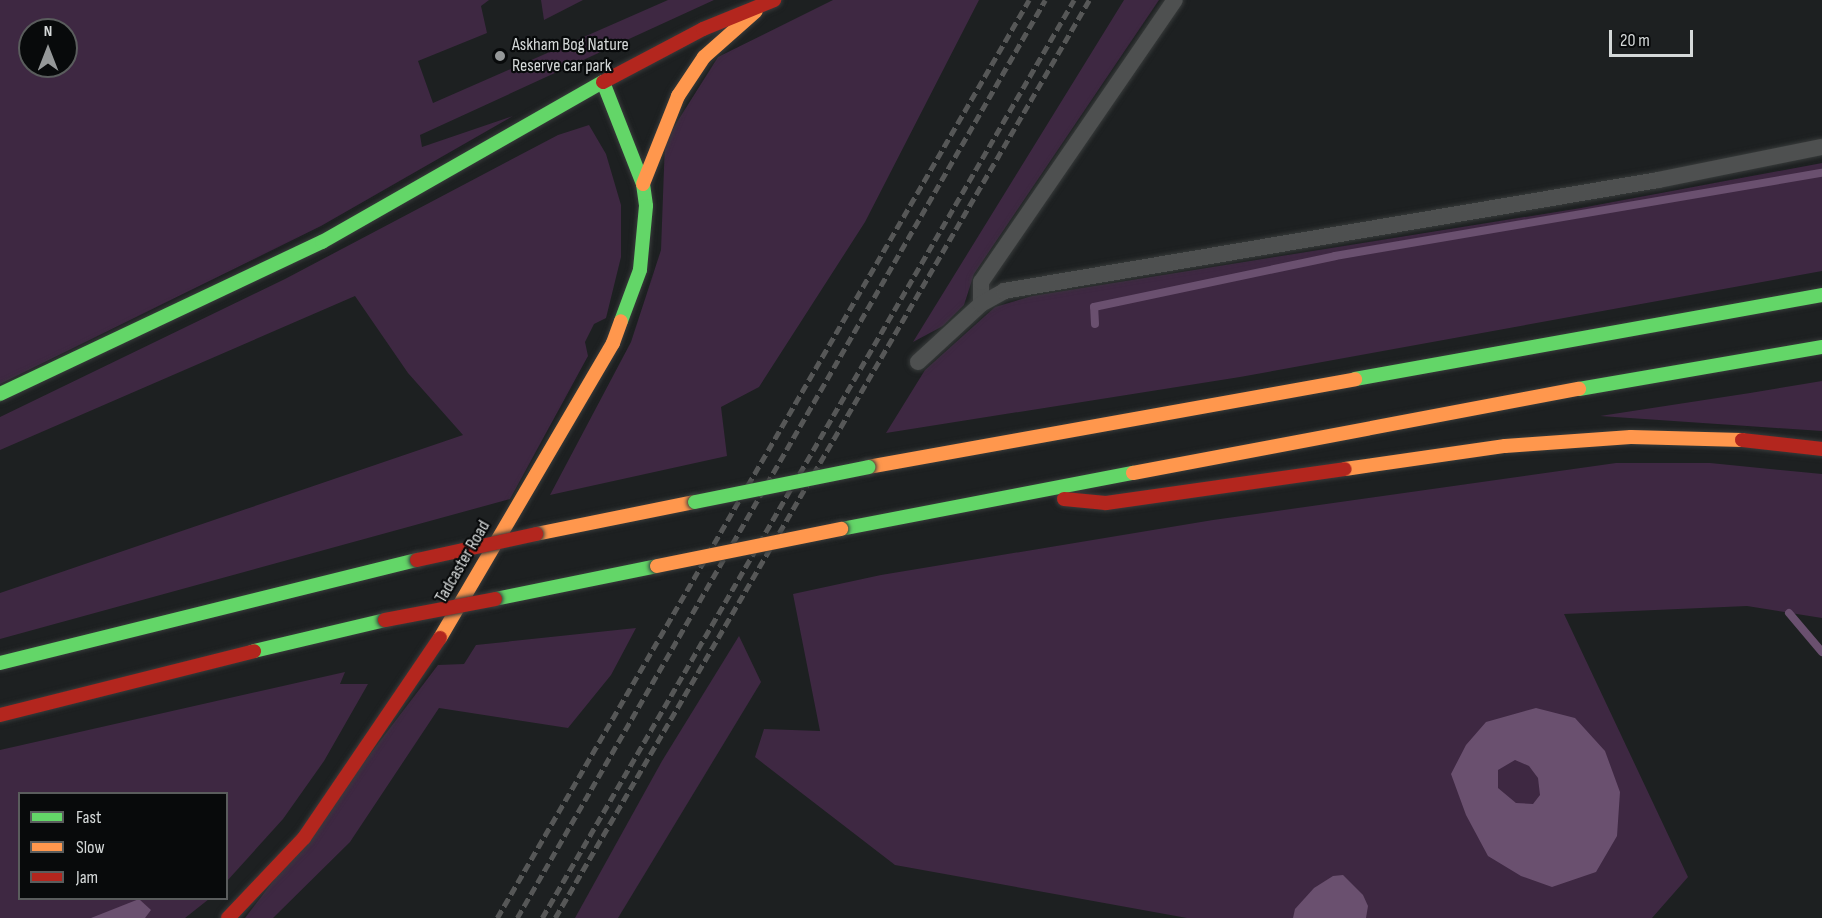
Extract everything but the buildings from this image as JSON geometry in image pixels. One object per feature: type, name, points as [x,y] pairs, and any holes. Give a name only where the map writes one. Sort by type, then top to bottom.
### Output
[{"type":"main road","name":"Tadcaster Road","points":[[228,918],[304,838],[422,669],[613,343],[640,270],[645,239],[643,184],[603,82],[703,29],[769,2]]},
{"type":"main road","name":"Tadcaster Road","points":[[643,184],[663,127],[698,67],[720,40],[769,2]]},
{"type":"main road","points":[[0,394],[322,242],[603,82]]},
{"type":"main road","points":[[0,663],[138,626],[536,534],[868,467],[1822,295]]},
{"type":"main road","points":[[0,715],[135,679],[385,620],[1532,398],[1822,348]]},
{"type":"main road","points":[[1023,495],[1106,503],[1505,446],[1632,437],[1758,441],[1822,449]]},
{"type":"lane","points":[[981,304],[981,282],[1175,0]]},
{"type":"lane","points":[[918,362],[981,304],[1004,291],[1658,180],[1822,147]]},
{"type":"shaded area","points":[[0,0],[489,0],[481,6],[487,33],[418,61],[433,103],[668,0],[714,0],[420,135],[422,147],[513,116],[321,226],[0,384]]},
{"type":"shaded area","points":[[541,0],[583,0],[544,20]]},
{"type":"shaded area","points":[[833,0],[979,0],[865,222],[759,387],[721,407],[727,456],[550,495],[631,342],[661,250],[665,141],[718,57]]},
{"type":"shaded area","points":[[1124,0],[1159,0],[974,274],[964,305],[943,326],[913,342]]},
{"type":"shaded area","points":[[589,125],[606,154],[621,205],[621,257],[606,318],[594,324],[585,342],[588,356],[510,499],[0,639],[0,593],[463,435],[408,373],[355,296],[0,450],[0,417],[285,279],[558,135]]},
{"type":"shaded area","points":[[1822,163],[1822,271],[1240,377],[886,433],[925,370],[995,307],[1032,296],[1581,208]]},
{"type":"shaded area","points":[[1822,381],[1822,431],[1600,416],[1750,393]]},
{"type":"shaded area","points":[[1616,463],[1710,463],[1822,474],[1822,618],[1747,606],[1564,614],[1688,877],[1652,918],[1187,918],[895,865],[755,757],[764,729],[820,731],[793,594],[881,575],[1213,520]]},
{"type":"shaded area","points":[[636,628],[611,675],[568,728],[439,708],[350,842],[273,918],[245,918],[438,665],[464,664],[476,645]]},
{"type":"shaded area","points":[[739,636],[761,682],[618,918],[575,918],[662,761]]},
{"type":"shaded area","points":[[345,672],[340,684],[368,684],[324,761],[283,819],[228,880],[228,792],[18,792],[18,900],[208,900],[185,918],[0,918],[0,750]]},
{"type":"shaded area","points":[[1536,708],[1575,718],[1605,751],[1620,792],[1617,836],[1596,872],[1552,887],[1521,876],[1488,856],[1466,815],[1451,774],[1466,745],[1486,722]],"holes":[[[1515,760],[1529,766],[1538,778],[1540,795],[1533,804],[1516,803],[1498,788],[1498,770]]]},
{"type":"shaded area","points":[[1343,875],[1363,895],[1368,906],[1366,918],[1293,918],[1295,909],[1314,888],[1333,876]]},
{"type":"shaded area","points":[[136,900],[140,900],[151,910],[145,918],[91,918]]},
{"type":"waterway","points":[[1095,324],[1094,307],[1335,256],[1822,173]]},
{"type":"waterway","points":[[1789,613],[1822,652]]},
{"type":"railway","points":[[497,918],[1029,0]]},
{"type":"railway","points":[[517,918],[1045,0]]},
{"type":"railway","points":[[542,918],[1074,0]]},
{"type":"railway","points":[[555,918],[1089,0]]},
{"type":"traffic: fast","points":[[603,82],[643,184],[646,206],[640,270],[621,321]]},
{"type":"traffic: fast","points":[[0,394],[322,242],[603,82]]},
{"type":"traffic: fast","points":[[1355,379],[1822,295]]},
{"type":"traffic: fast","points":[[1579,389],[1822,347]]},
{"type":"traffic: fast","points":[[695,502],[868,467]]},
{"type":"traffic: fast","points":[[841,529],[1133,473]]},
{"type":"traffic: fast","points":[[0,663],[417,560]]},
{"type":"traffic: fast","points":[[495,599],[657,566]]},
{"type":"traffic: fast","points":[[254,651],[385,620]]},
{"type":"traffic: slow","points":[[643,184],[678,96],[704,57],[756,11]]},
{"type":"traffic: slow","points":[[440,638],[613,343],[621,321]]},
{"type":"traffic: slow","points":[[868,467],[1355,379]]},
{"type":"traffic: slow","points":[[1133,473],[1579,389]]},
{"type":"traffic: slow","points":[[1345,469],[1505,446],[1631,437],[1742,440]]},
{"type":"traffic: slow","points":[[536,534],[695,502]]},
{"type":"traffic: slow","points":[[657,566],[841,529]]},
{"type":"traffic: jam","points":[[603,82],[703,29],[774,0]]},
{"type":"traffic: jam","points":[[1742,440],[1822,449]]},
{"type":"traffic: jam","points":[[1064,499],[1106,503],[1345,469]]},
{"type":"traffic: jam","points":[[417,560],[536,534]]},
{"type":"traffic: jam","points":[[385,620],[495,599]]},
{"type":"traffic: jam","points":[[228,918],[304,838],[440,638]]},
{"type":"traffic: jam","points":[[0,715],[254,651]]},
{"type":"place","name":"Askham Bog Nature Reserve car park","points":[[500,56]]}]
